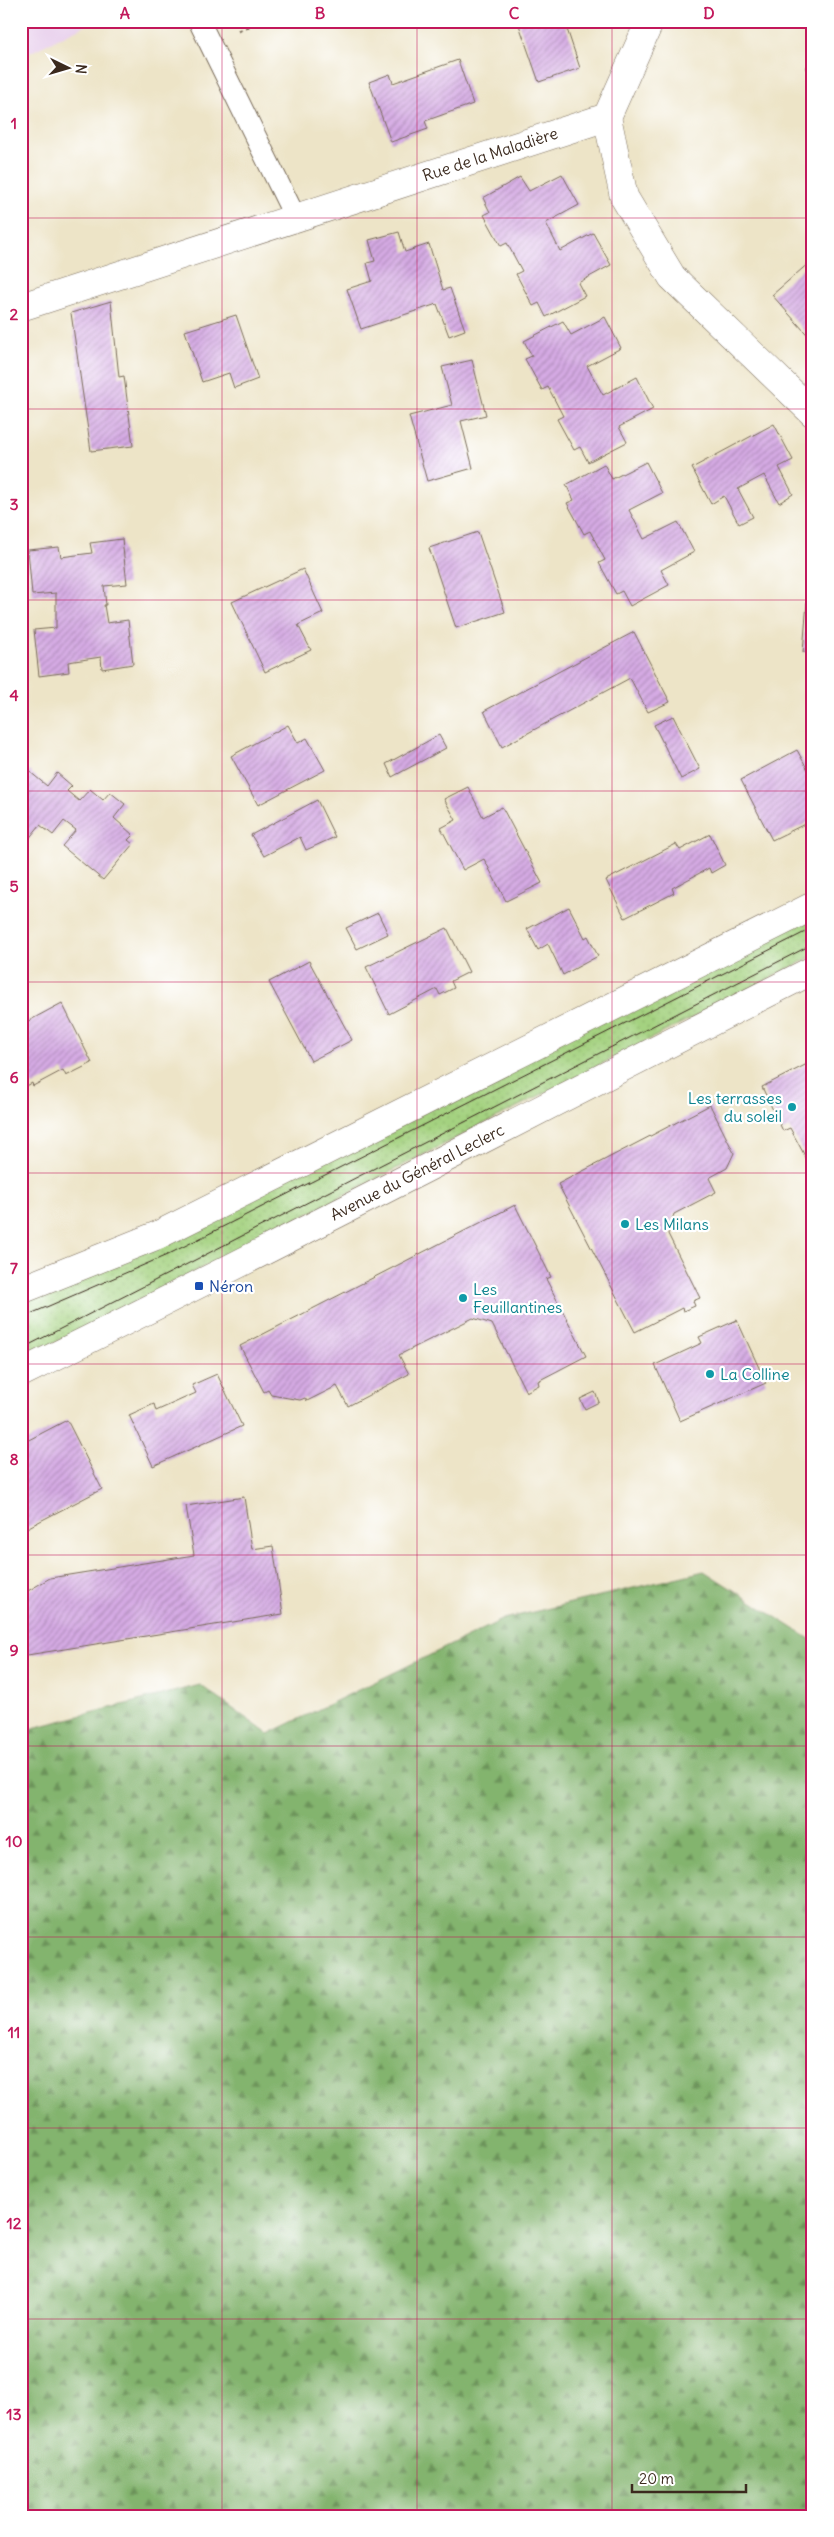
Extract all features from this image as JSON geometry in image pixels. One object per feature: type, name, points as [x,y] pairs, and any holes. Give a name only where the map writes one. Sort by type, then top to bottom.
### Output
[{"type":"main road","points":[[650,21],[607,117],[624,197],[672,277],[808,402]]},
{"type":"main road","name":"Rue de la Maladière","points":[[21,307],[607,117]]},
{"type":"main road","points":[[21,1290],[158,1235],[813,906]]},
{"type":"main road","name":"Avenue du Général Leclerc","points":[[21,1373],[199,1286],[516,1121],[813,970]]},
{"type":"lane","points":[[199,21],[295,217]]},
{"type":"shaded area","points":[[21,21],[94,21],[21,57]]},
{"type":"green space","points":[[813,915],[813,956],[21,1360],[21,1302]]},
{"type":"green space","points":[[704,1571],[813,1641],[813,2516],[21,2516],[21,1731],[200,1685],[268,1734],[504,1619]]},
{"type":"building","points":[[562,21],[567,29],[580,68],[539,82],[518,22]]},
{"type":"building","points":[[458,60],[473,104],[425,121],[428,129],[391,142],[369,82],[390,74],[393,83]]},
{"type":"building","points":[[813,64],[813,80],[806,67]]},
{"type":"building","points":[[562,174],[579,205],[546,223],[560,251],[593,233],[611,265],[578,283],[585,296],[546,317],[539,303],[533,306],[516,274],[522,271],[507,243],[501,246],[484,215],[490,212],[483,198],[520,177],[529,191]]},
{"type":"building","points":[[399,232],[405,252],[429,244],[443,290],[450,288],[465,330],[449,336],[437,304],[361,329],[347,289],[372,281],[367,263],[375,261],[369,240]]},
{"type":"building","points":[[810,262],[813,265],[813,341],[772,295]]},
{"type":"building","points":[[111,301],[119,377],[124,376],[133,446],[91,451],[71,313]]},
{"type":"building","points":[[236,315],[258,379],[234,388],[229,373],[202,382],[185,331]]},
{"type":"building","points":[[605,317],[621,348],[587,366],[603,395],[637,377],[653,409],[619,427],[627,442],[588,462],[580,447],[574,450],[557,419],[563,416],[548,387],[542,390],[525,359],[532,356],[524,341],[563,321],[571,335]]},
{"type":"building","points":[[472,360],[486,415],[461,421],[473,468],[427,481],[409,416],[452,405],[442,367]]},
{"type":"building","points":[[774,424],[793,460],[779,467],[793,494],[779,503],[764,475],[738,489],[753,517],[739,524],[724,496],[711,504],[692,468]]},
{"type":"building","points":[[646,462],[662,493],[629,510],[644,539],[678,522],[694,552],[661,570],[669,585],[630,606],[622,591],[616,594],[599,563],[605,560],[590,531],[584,534],[567,503],[574,500],[566,485],[604,464],[612,479]]},
{"type":"building","points":[[478,532],[505,612],[456,628],[429,548]]},
{"type":"building","points":[[122,539],[127,584],[104,586],[106,605],[104,605],[107,623],[128,620],[133,664],[102,669],[101,657],[68,662],[69,672],[39,676],[34,630],[56,628],[56,593],[32,595],[28,550],[59,547],[61,557],[92,553],[90,543]]},
{"type":"building","points":[[303,569],[323,613],[298,625],[311,650],[265,672],[232,602]]},
{"type":"building","points":[[807,602],[813,602],[813,653],[803,652]]},
{"type":"building","points":[[634,632],[670,702],[648,712],[630,678],[502,747],[484,711]]},
{"type":"building","points":[[673,716],[700,769],[681,779],[654,725]]},
{"type":"building","points":[[288,725],[298,743],[307,738],[325,770],[258,805],[231,756]]},
{"type":"building","points":[[439,735],[446,748],[392,777],[386,764]]},
{"type":"building","points":[[797,750],[813,779],[813,820],[772,840],[741,780]]},
{"type":"building","points":[[29,771],[47,786],[57,773],[72,786],[67,791],[79,801],[90,789],[103,800],[110,792],[125,804],[114,818],[133,835],[128,840],[133,844],[103,880],[62,846],[76,830],[64,821],[53,835],[40,825],[27,841],[21,837],[21,774],[25,777]]},
{"type":"building","points":[[468,787],[483,817],[502,807],[542,883],[506,901],[484,859],[463,870],[441,828],[456,820],[444,799]]},
{"type":"building","points":[[317,800],[335,837],[306,850],[300,837],[264,856],[251,835]]},
{"type":"building","points":[[710,834],[725,865],[711,873],[709,868],[672,888],[674,893],[625,918],[606,880],[676,844],[680,850]]},
{"type":"building","points":[[569,907],[585,938],[588,936],[598,956],[563,975],[548,944],[538,950],[527,929]]},
{"type":"building","points":[[378,913],[388,934],[357,949],[346,928]]},
{"type":"building","points":[[447,928],[469,972],[451,981],[454,988],[440,995],[437,989],[389,1014],[366,967]]},
{"type":"building","points":[[309,961],[352,1040],[311,1061],[269,982]]},
{"type":"building","points":[[62,1003],[92,1063],[66,1076],[63,1070],[33,1086],[32,1083],[21,1089],[21,1025]]},
{"type":"building","name":"Les terrasses du soleil","points":[[813,1061],[813,1171],[790,1128],[783,1131],[762,1087]]},
{"type":"building","name":"Les Milans","points":[[710,1105],[734,1153],[727,1168],[709,1178],[716,1192],[674,1214],[668,1234],[700,1298],[693,1301],[695,1306],[683,1311],[682,1308],[635,1332],[558,1184]]},
{"type":"building","name":"Les Feuillantines","points":[[515,1205],[551,1277],[546,1279],[586,1356],[538,1381],[539,1385],[526,1392],[492,1324],[473,1318],[399,1355],[409,1374],[348,1406],[337,1386],[307,1401],[305,1398],[300,1400],[271,1395],[268,1390],[264,1392],[240,1346]]},
{"type":"building","name":"La Colline","points":[[737,1320],[766,1383],[680,1421],[655,1365],[702,1343],[699,1337]]},
{"type":"building","points":[[217,1374],[242,1426],[153,1466],[129,1415],[154,1404],[156,1411],[196,1393],[192,1385]]},
{"type":"building","points":[[595,1392],[599,1402],[585,1409],[580,1399]]},
{"type":"building","points":[[67,1420],[102,1489],[21,1531],[21,1444]]},
{"type":"building","points":[[244,1497],[252,1549],[273,1546],[283,1614],[21,1656],[21,1595],[50,1578],[194,1555],[186,1506]]},
{"type":"tram line","points":[[21,1318],[167,1255],[813,928]]},
{"type":"tram line","points":[[21,1349],[813,944]]},
{"type":"place","name":"Les terrasses du soleil","points":[[792,1107]]},
{"type":"place","name":"Les Milans","points":[[625,1224]]},
{"type":"place","name":"Néron","points":[[199,1286]]},
{"type":"place","name":"Les Feuillantines","points":[[463,1298]]},
{"type":"place","name":"La Colline","points":[[710,1374]]}]
